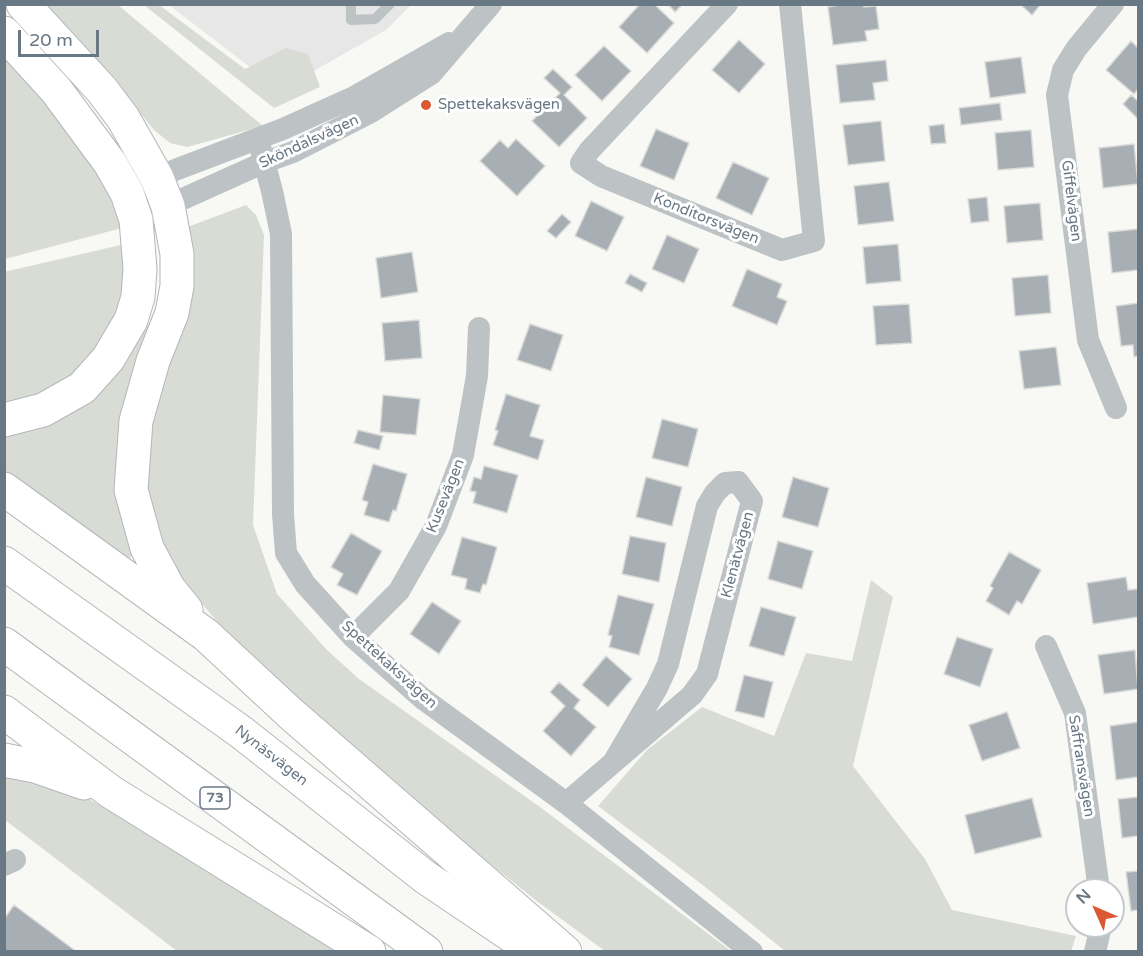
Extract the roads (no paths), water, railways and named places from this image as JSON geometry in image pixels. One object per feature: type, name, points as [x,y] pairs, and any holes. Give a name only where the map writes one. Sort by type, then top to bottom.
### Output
[{"type":"highway","points":[[24,4],[102,90],[123,118],[163,192],[177,254],[177,286],[172,313],[153,361],[136,421],[131,490],[147,548],[169,590],[206,635]]},
{"type":"highway","points":[[4,33],[56,90],[110,164],[131,207],[140,269],[138,297],[131,320],[108,359],[82,387],[43,410],[4,420]]},
{"type":"highway","points":[[4,489],[206,635],[290,713],[565,951]]},
{"type":"highway","name":"Nynäsvägen","points":[[4,563],[241,732],[425,877],[536,951]]},
{"type":"highway","name":"73","points":[[4,644],[426,951]]},
{"type":"highway","points":[[4,712],[111,792],[369,951]]},
{"type":"highway","points":[[4,760],[35,766],[111,792]]},
{"type":"street","name":"Sköndalsvägen","points":[[131,207],[163,192],[293,152],[371,112],[431,74],[492,4]]},
{"type":"street","name":"Konditorsvägen","points":[[727,4],[589,151],[581,163],[601,176],[782,250],[814,241],[790,4]]},
{"type":"street","name":"Giffelvägen","points":[[1113,4],[1063,70],[1057,95],[1088,340],[1116,408]]},
{"type":"street","name":"Sköndalsvägen","points":[[131,207],[163,192],[258,139],[354,97],[464,35]]},
{"type":"street","name":"Spettekaksvägen","points":[[258,139],[281,234],[283,514],[286,553],[305,584],[353,638],[422,698],[566,803],[752,951]]},
{"type":"street","name":"Kusevägen","points":[[353,638],[399,591],[436,526],[463,455],[477,376],[479,328]]},
{"type":"street","name":"Klenätvägen","points":[[566,803],[693,695],[707,674],[752,501],[738,482],[725,483],[707,507],[668,664],[657,688],[614,761]]},
{"type":"street","name":"Saffransvägen","points":[[1046,646],[1075,713],[1097,878]]},
{"type":"lane","points":[[351,4],[351,20],[375,20],[390,4]]},
{"type":"place","name":"Spettekaksvägen","points":[[426,105]]}]
